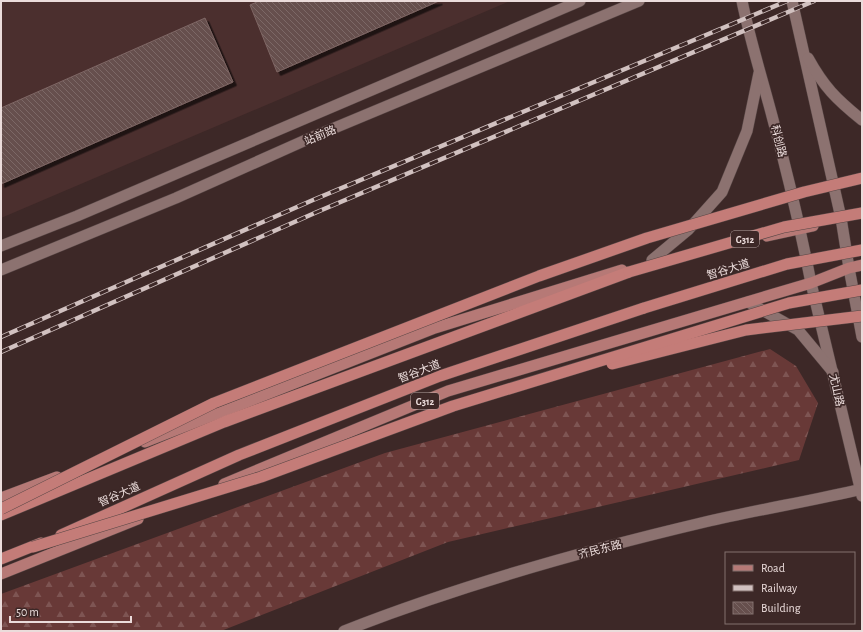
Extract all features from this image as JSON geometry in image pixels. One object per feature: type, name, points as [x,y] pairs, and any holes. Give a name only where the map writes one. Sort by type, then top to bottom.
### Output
[{"type":"highway","points":[[1,509],[221,400],[539,276],[647,238],[804,192],[862,178]]},
{"type":"highway","points":[[804,192],[862,184]]},
{"type":"highway","name":"智谷大道","points":[[1,515],[224,422],[629,272],[784,228],[862,214]]},
{"type":"highway","name":"智谷大道","points":[[1,559],[33,547],[239,455],[440,376],[644,308],[787,264],[862,250]]},
{"type":"highway","name":"G312","points":[[33,547],[261,477],[453,406],[789,303],[862,290]]},
{"type":"highway","points":[[453,406],[746,330],[862,316]]},
{"type":"main road","name":"智谷大道","points":[[1,498],[436,328],[652,260],[801,230],[841,218],[862,214]]},
{"type":"main road","name":"G312","points":[[1,574],[150,515],[448,392],[811,283],[849,268],[862,265]]},
{"type":"street","name":"站前路","points":[[1,246],[77,216],[580,1]]},
{"type":"street","name":"站前路","points":[[1,270],[176,198],[308,139],[639,1]]},
{"type":"street","name":"科创路","points":[[742,1],[801,230],[811,283]]},
{"type":"street","points":[[792,1],[841,218],[862,337]]},
{"type":"street","points":[[802,48],[822,83],[842,104],[862,120]]},
{"type":"street","points":[[652,260],[688,230],[722,192],[746,131],[759,70]]},
{"type":"street","name":"尤山路","points":[[811,283],[861,492]]},
{"type":"street","points":[[748,302],[798,330],[833,372]]},
{"type":"street","name":"齐民东路","points":[[344,631],[477,583],[586,552],[705,522],[861,492]]},
{"type":"shaded area","points":[[1,1],[510,1],[1,218]]},
{"type":"green space","points":[[770,349],[796,366],[818,403],[799,460],[448,542],[221,631],[1,631],[1,594],[385,453]]},
{"type":"building","points":[[259,1],[439,1],[277,72],[250,5]]},
{"type":"building","points":[[205,18],[233,82],[1,184],[1,108]]},
{"type":"railway","points":[[1,337],[313,200],[787,1]]},
{"type":"railway","points":[[1,352],[317,212],[814,1]]}]
